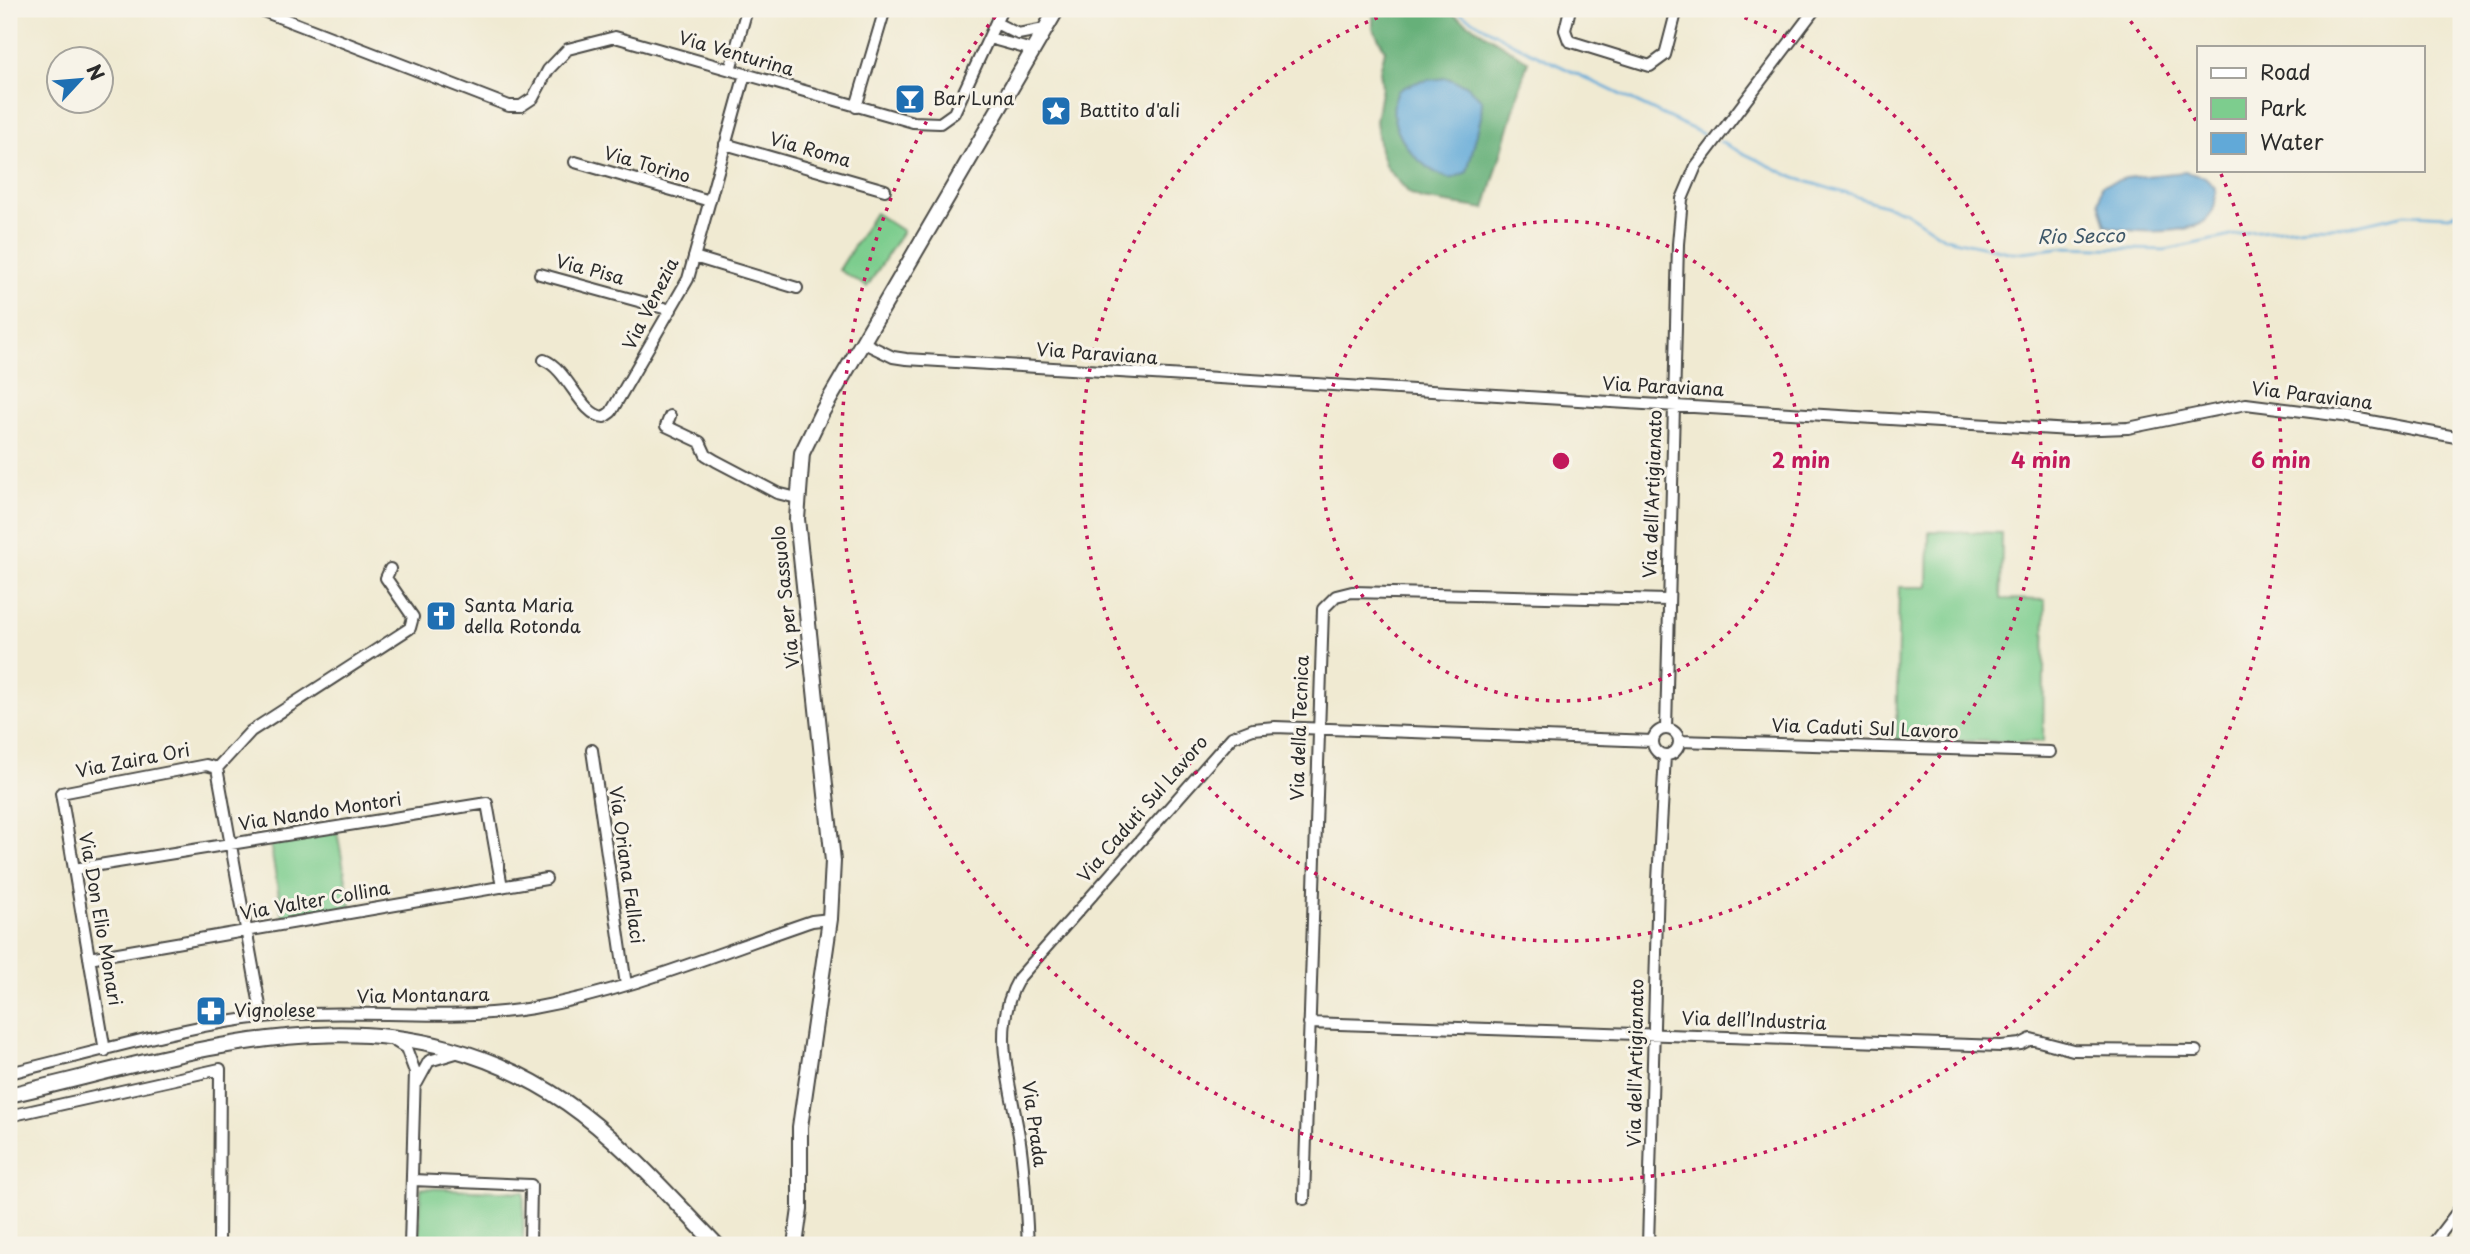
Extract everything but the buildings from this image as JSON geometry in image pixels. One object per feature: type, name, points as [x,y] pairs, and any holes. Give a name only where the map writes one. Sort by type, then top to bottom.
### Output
[{"type":"main road","name":"Via per Sassuolo","points":[[796,1245],[800,1209],[800,1127],[830,919],[833,861],[800,549],[797,498],[802,453],[862,342],[1057,9]]},
{"type":"main road","points":[[9,1095],[264,1038],[317,1032],[380,1035],[467,1053],[536,1085],[602,1130],[717,1245]]},
{"type":"street","name":"Via Venturina","points":[[258,9],[509,106],[522,106],[533,98],[548,70],[568,49],[598,39],[615,37],[923,124],[947,120],[954,113],[1002,9]]},
{"type":"street","points":[[730,70],[747,9]]},
{"type":"street","points":[[856,107],[886,9]]},
{"type":"street","points":[[1570,9],[1565,30],[1569,41],[1650,65],[1665,55],[1677,9]]},
{"type":"street","name":"Via dell'Artigianato","points":[[1666,729],[1679,230],[1687,183],[1709,145],[1815,9]]},
{"type":"street","points":[[996,23],[1018,34],[1033,50]]},
{"type":"street","points":[[1018,34],[1045,29]]},
{"type":"street","points":[[989,38],[1033,50]]},
{"type":"street","points":[[1008,44],[1022,68]]},
{"type":"street","name":"Via Venezia","points":[[544,360],[555,366],[593,414],[604,418],[611,412],[688,279],[745,74]]},
{"type":"street","name":"Via Roma","points":[[725,144],[885,190]]},
{"type":"street","name":"Via Torino","points":[[575,162],[710,201]]},
{"type":"street","points":[[694,257],[797,288]]},
{"type":"street","name":"Via Pisa","points":[[540,274],[671,310]]},
{"type":"street","name":"Via Paraviana","points":[[862,342],[893,357],[906,359],[2071,430],[2128,428],[2246,404],[2343,416],[2461,438]]},
{"type":"street","points":[[670,416],[666,426],[700,442],[706,455],[777,493],[797,498]]},
{"type":"street","points":[[262,1017],[230,845],[221,779],[216,768],[251,731],[410,628],[413,617],[386,578],[390,569]]},
{"type":"street","name":"Via della Tecnica","points":[[1304,1199],[1321,618],[1328,602],[1344,593],[1668,600]]},
{"type":"street","name":"Via Caduti Sul Lavoro","points":[[1004,1008],[1019,978],[1221,746],[1242,732],[1262,727],[1653,741]]},
{"type":"street","points":[[1666,729],[1676,734],[1679,741],[1675,751],[1665,755],[1655,749],[1653,741],[1656,734],[1666,729]]},
{"type":"street","name":"Via Caduti Sul Lavoro","points":[[1679,741],[2050,751]]},
{"type":"street","name":"Via Oriana Fallaci","points":[[592,750],[626,985]]},
{"type":"street","name":"Via dell'Artigianato","points":[[1648,1245],[1658,880],[1665,755]]},
{"type":"street","name":"Via Zaira Ori","points":[[61,793],[206,765],[216,768]]},
{"type":"street","name":"Via Don Elio Monari","points":[[61,793],[105,1051]]},
{"type":"street","name":"Via Nando Montori","points":[[74,869],[487,803],[502,887]]},
{"type":"street","name":"Via Valter Collina","points":[[89,958],[546,879]]},
{"type":"street","name":"Via Montanara","points":[[9,1073],[262,1017],[305,1014],[424,1017],[491,1014],[568,1001],[626,985],[812,921],[830,919]]},
{"type":"street","name":"Via Prada","points":[[1004,1008],[1003,1035],[1021,1144],[1028,1245]]},
{"type":"street","name":"Via dell’Industria","points":[[1309,1023],[2001,1046],[2021,1044],[2031,1039],[2073,1050],[2196,1051]]},
{"type":"street","points":[[380,1035],[406,1048],[415,1072],[410,1245]]},
{"type":"street","points":[[416,1085],[429,1062],[452,1053],[467,1053]]},
{"type":"street","points":[[9,1116],[220,1069],[219,1245]]},
{"type":"street","points":[[413,1180],[531,1185],[530,1245]]},
{"type":"street","points":[[2432,1245],[2461,1207]]},
{"type":"green space","points":[[1373,9],[1445,9],[1528,61],[1485,209],[1421,199],[1409,193],[1386,167],[1380,150],[1376,121],[1382,86],[1380,71],[1385,50],[1373,28]]},
{"type":"green space","points":[[875,213],[903,231],[867,287],[839,270]]},
{"type":"green space","points":[[1929,531],[2002,533],[2001,599],[2045,600],[2043,742],[1896,740],[1899,587],[1928,587]]},
{"type":"green space","points":[[337,831],[351,907],[283,919],[270,843]]},
{"type":"green space","points":[[421,1188],[524,1192],[523,1245],[419,1245]]},
{"type":"water","points":[[1447,78],[1466,85],[1482,100],[1481,117],[1467,172],[1451,179],[1426,166],[1415,156],[1405,145],[1394,118],[1398,91],[1416,83]]},
{"type":"water","points":[[2185,172],[2205,177],[2215,188],[2214,208],[2207,219],[2188,228],[2158,231],[2127,230],[2106,225],[2099,202],[2102,185],[2126,178]]},
{"type":"waterway","name":"Rio Secco","points":[[1453,9],[1512,43],[1703,134]]},
{"type":"waterway","name":"Rio Secco","points":[[1720,142],[1795,178],[1904,211],[1945,238],[2013,253],[2066,247],[2165,250],[2249,232],[2309,226],[2348,227],[2405,214],[2449,216],[2461,211]]},
{"type":"place","name":"Bar Luna","points":[[910,99]]},
{"type":"place","name":"Battito d'ali","points":[[1056,111]]},
{"type":"place","name":"Santa Maria della Rotonda","points":[[441,616]]},
{"type":"place","name":"Vignolese","points":[[211,1011]]}]
